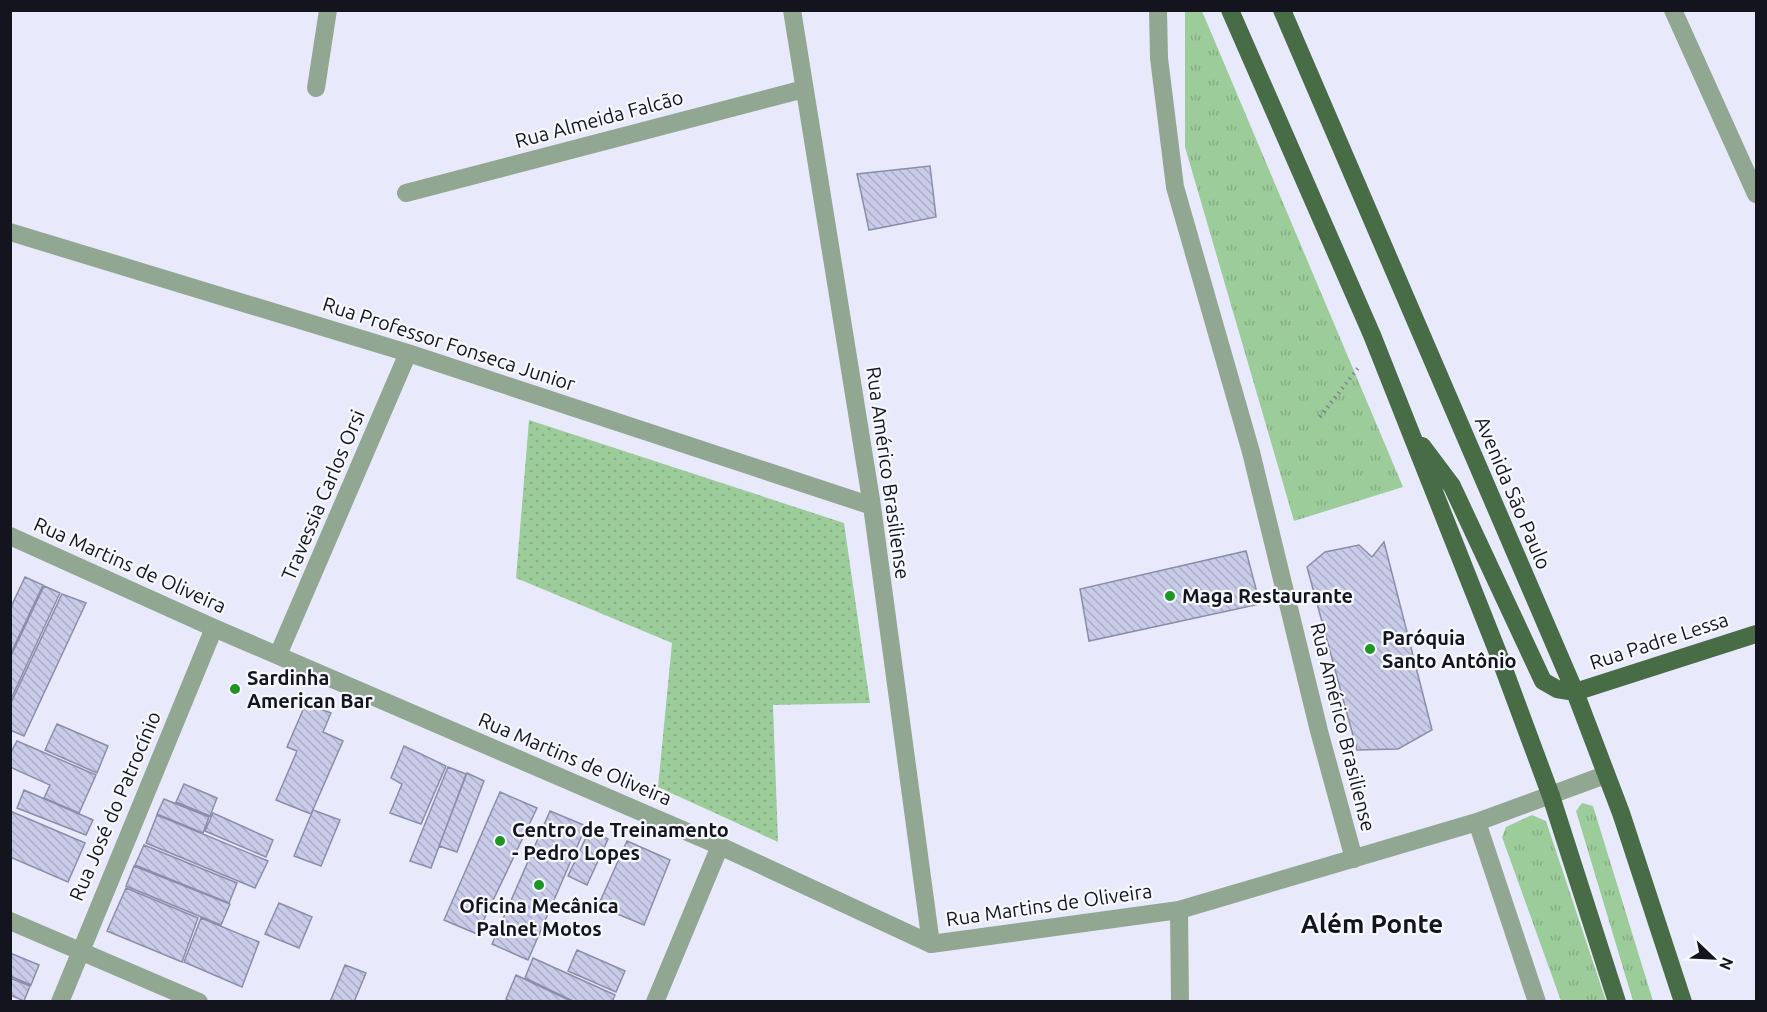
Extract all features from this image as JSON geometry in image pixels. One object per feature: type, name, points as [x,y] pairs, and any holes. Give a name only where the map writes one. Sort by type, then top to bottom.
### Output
[{"type":"main road","points":[[1230,10],[1376,345],[1498,653],[1551,796],[1617,1002]]},
{"type":"main road","name":"Avenida São Paulo","points":[[1282,10],[1575,692],[1621,813],[1683,1002]]},
{"type":"main road","points":[[1407,425],[1452,486],[1543,681],[1557,689],[1575,692]]},
{"type":"main road","name":"Rua Padre Lessa","points":[[1575,692],[1756,634]]},
{"type":"street","points":[[316,88],[328,10]]},
{"type":"street","name":"Rua Américo Brasiliense","points":[[792,10],[872,506],[931,944]]},
{"type":"street","name":"Rua Américo Brasiliense","points":[[1158,10],[1159,58],[1175,187],[1251,452],[1319,731],[1354,859]]},
{"type":"street","points":[[1673,10],[1756,194]]},
{"type":"street","name":"Rua Almeida Falcão","points":[[406,193],[804,89]]},
{"type":"street","name":"Rua Professor Fonseca Junior","points":[[10,232],[408,353],[872,506]]},
{"type":"street","name":"Travessia Carlos Orsi","points":[[278,655],[408,353]]},
{"type":"street","name":"Rua Martins de Oliveira","points":[[10,536],[214,628],[720,846],[931,944],[1179,910],[1477,822],[1605,775]]},
{"type":"street","name":"Rua José do Patrocínio","points":[[60,1002],[214,628]]},
{"type":"street","points":[[1477,822],[1536,1002]]},
{"type":"street","points":[[655,1002],[720,846]]},
{"type":"street","points":[[1179,910],[1180,1002]]},
{"type":"street","points":[[10,921],[199,1002]]},
{"type":"path","points":[[1320,417],[1376,345]]},
{"type":"green space","points":[[1185,11],[1202,11],[1403,487],[1294,521],[1185,147]]},
{"type":"green space","points":[[529,420],[844,523],[870,703],[773,705],[778,842],[658,787],[672,643],[516,578]]},
{"type":"green space","points":[[1582,803],[1593,806],[1653,1001],[1633,1001],[1576,811]]},
{"type":"green space","points":[[1532,815],[1546,821],[1606,1001],[1561,1001],[1502,837],[1506,827]]},
{"type":"building","points":[[930,166],[936,217],[869,230],[857,174]]},
{"type":"building","name":"Paróquia Santo Antônio","points":[[1384,542],[1432,730],[1398,749],[1357,750],[1307,567],[1325,552],[1359,545],[1372,557]]},
{"type":"building","name":"Maga Restaurante","points":[[1246,551],[1260,604],[1089,641],[1080,589]]},
{"type":"building","points":[[25,577],[43,585],[10,655],[10,609]]},
{"type":"building","points":[[44,586],[60,593],[10,701],[10,658]]},
{"type":"building","points":[[62,594],[86,603],[24,736],[10,730],[10,705]]},
{"type":"building","points":[[306,703],[331,713],[323,732],[343,741],[311,814],[276,800],[297,751],[287,747]]},
{"type":"building","points":[[57,724],[108,746],[97,773],[45,750]]},
{"type":"building","points":[[17,741],[96,775],[79,813],[44,798],[50,785],[10,767],[10,754]]},
{"type":"building","points":[[404,746],[446,766],[421,824],[390,813],[402,784],[391,778]]},
{"type":"building","points":[[448,767],[466,774],[431,868],[410,861]]},
{"type":"building","points":[[467,773],[484,781],[457,852],[439,846]]},
{"type":"building","points":[[184,784],[217,798],[210,816],[176,802]]},
{"type":"building","points":[[24,790],[93,820],[86,835],[17,808]]},
{"type":"building","name":"Centro de Treinamento - Pedro Lopes","points":[[500,792],[537,808],[477,934],[444,920]]},
{"type":"building","points":[[164,799],[209,817],[203,833],[157,814]]},
{"type":"building","points":[[313,810],[340,820],[321,866],[294,856]]},
{"type":"building","points":[[10,811],[85,843],[68,882],[10,857]]},
{"type":"building","name":"Oficina Mecânica Palnet Motos","points":[[550,811],[586,826],[528,960],[492,944]]},
{"type":"building","points":[[213,813],[273,840],[266,857],[205,831]]},
{"type":"building","points":[[157,815],[268,861],[255,888],[146,843]]},
{"type":"building","points":[[590,829],[608,839],[587,885],[568,876]]},
{"type":"building","points":[[627,841],[670,860],[644,925],[598,906]]},
{"type":"building","points":[[144,845],[237,883],[229,903],[135,865]]},
{"type":"building","points":[[134,866],[230,904],[221,925],[126,886]]},
{"type":"building","points":[[126,888],[198,918],[182,962],[107,931]]},
{"type":"building","points":[[279,903],[312,917],[299,948],[265,934]]},
{"type":"building","points":[[201,918],[259,942],[242,987],[184,962]]},
{"type":"building","points":[[577,950],[625,971],[616,992],[568,971]]},
{"type":"building","points":[[10,953],[39,965],[31,985],[10,976]]},
{"type":"building","points":[[533,958],[615,995],[612,1002],[575,1002],[525,978]]},
{"type":"building","points":[[345,965],[366,973],[354,1002],[330,1002]]},
{"type":"building","points":[[516,975],[573,1002],[512,1002],[506,999]]},
{"type":"building","points":[[10,978],[30,986],[24,1001],[10,995]]},
{"type":"place","name":"Maga Restaurante","points":[[1170,596]]},
{"type":"place","name":"Paróquia Santo Antônio","points":[[1370,649]]},
{"type":"place","name":"Sardinha American Bar","points":[[235,689]]},
{"type":"place","name":"Centro de Treinamento - Pedro Lopes","points":[[500,841]]},
{"type":"place","name":"Oficina Mecânica Palnet Motos","points":[[539,885]]},
{"type":"district","name":"Além Ponte","points":[[1372,924]]}]
